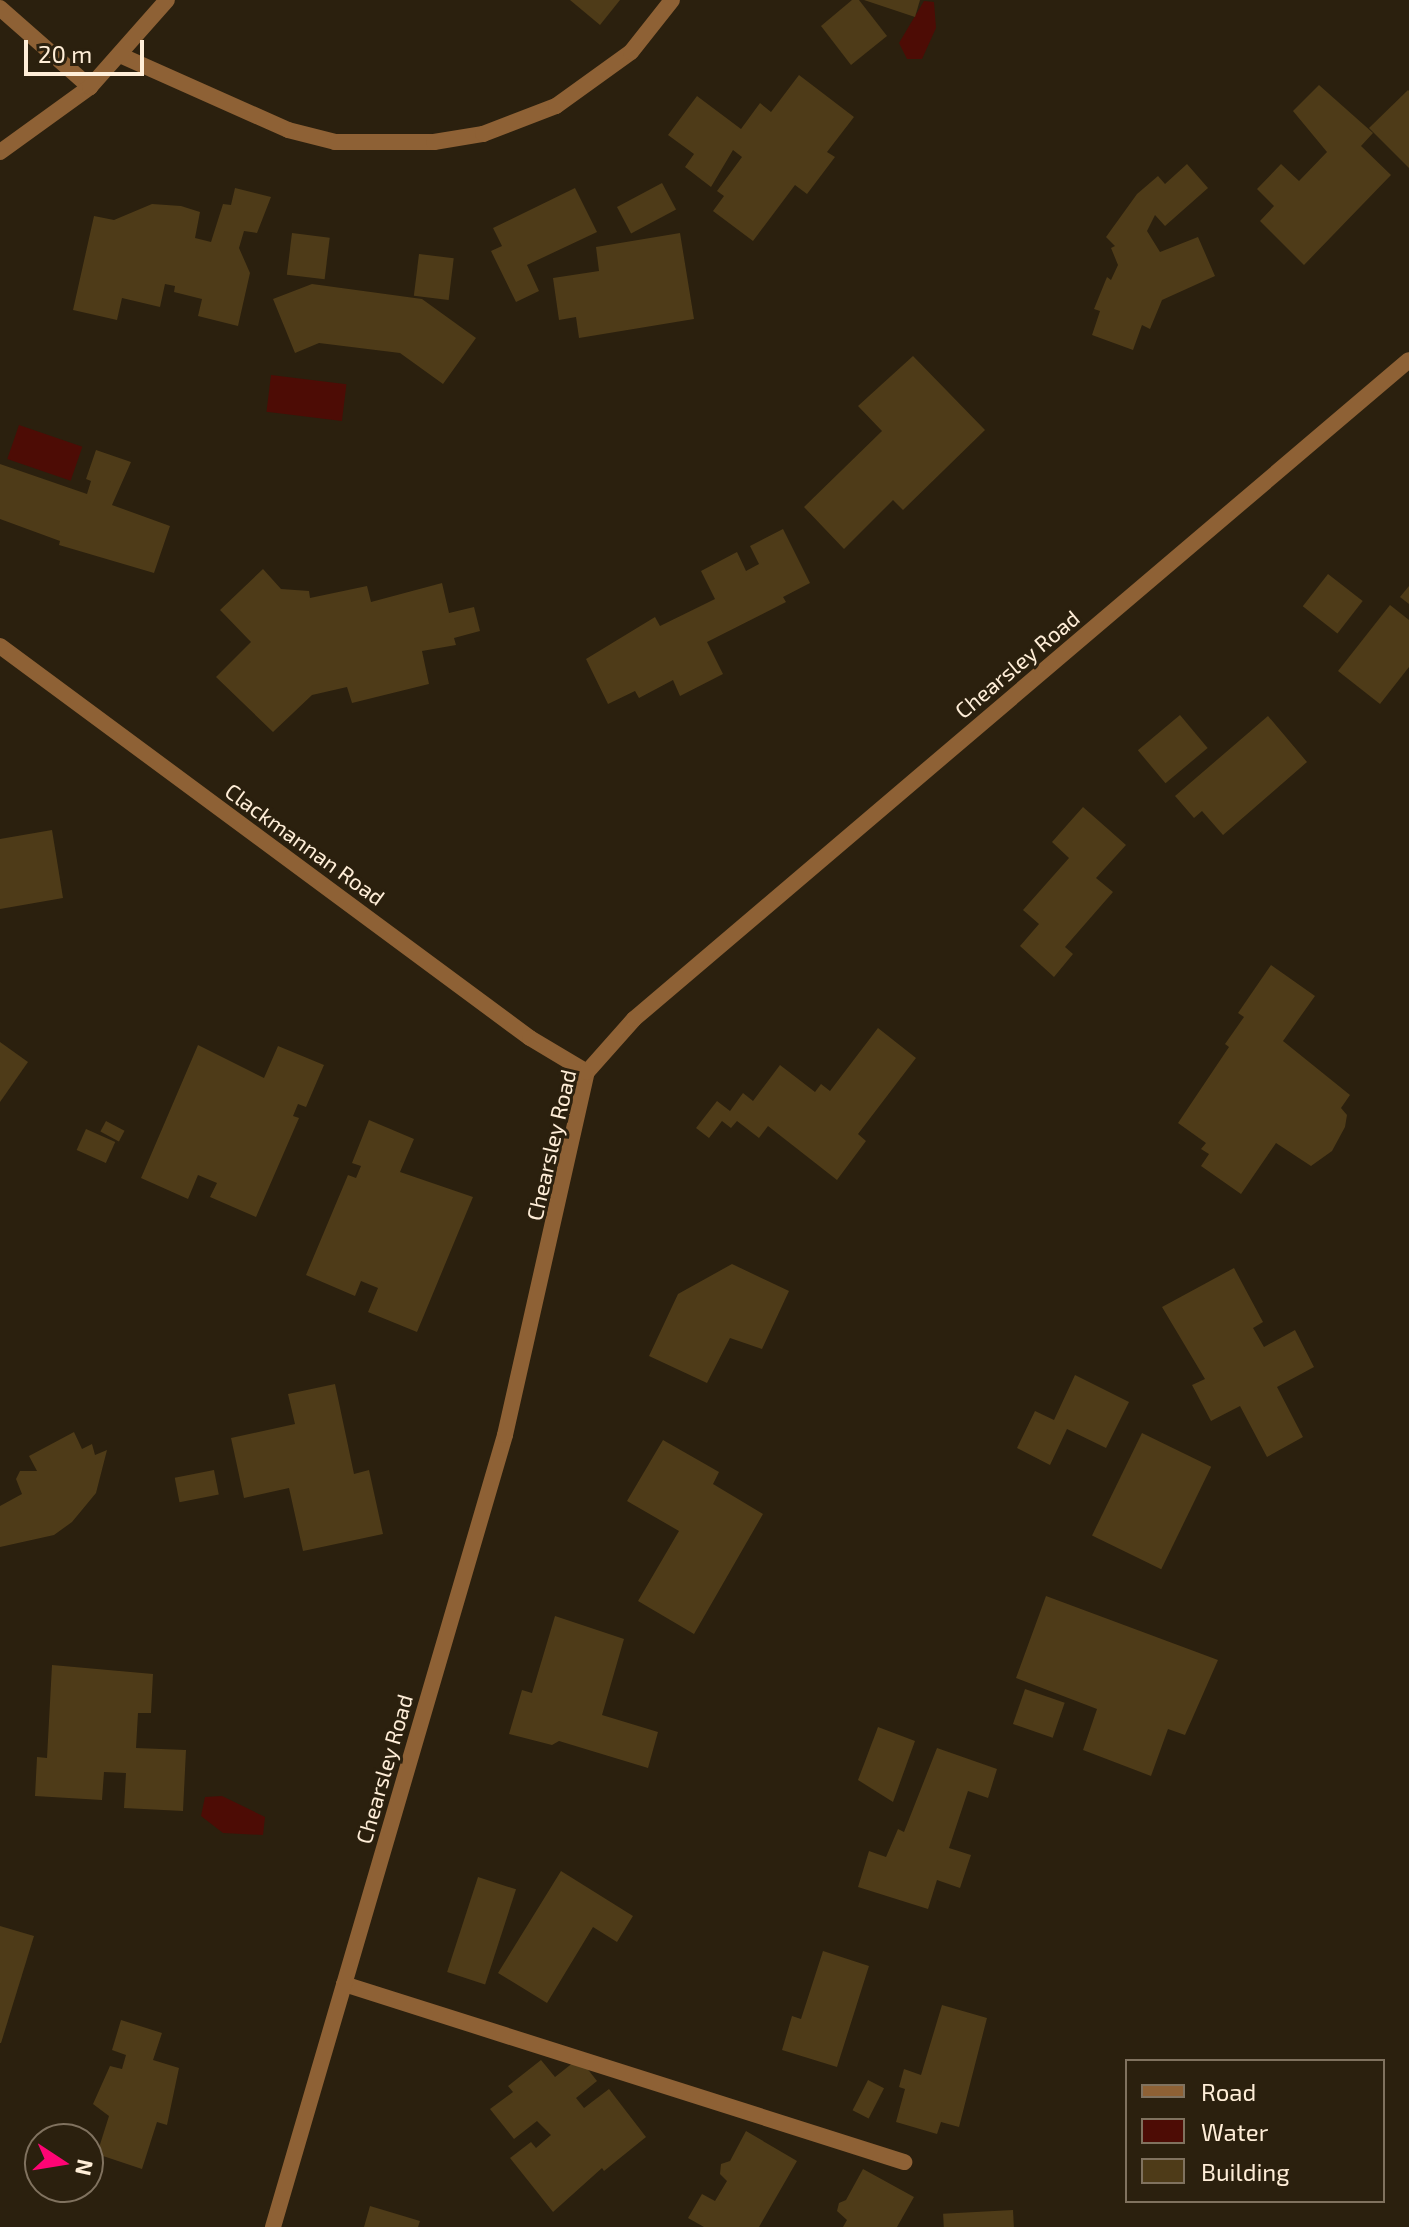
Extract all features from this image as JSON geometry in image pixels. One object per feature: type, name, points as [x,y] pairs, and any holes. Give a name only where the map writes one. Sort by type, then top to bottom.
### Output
[{"type":"street","points":[[0,152],[90,87],[122,56],[167,0]]},
{"type":"street","points":[[122,56],[288,130],[335,142],[434,142],[483,134],[556,106],[631,52],[672,0]]},
{"type":"street","points":[[0,8],[90,87]]},
{"type":"street","name":"Chearsley Road","points":[[273,2227],[505,1435],[587,1072],[645,1009],[1409,360]]},
{"type":"street","name":"Clackmannan Road","points":[[0,646],[530,1038],[587,1072]]},
{"type":"street","points":[[344,1984],[904,2162]]},
{"type":"water","points":[[924,1],[934,2],[936,28],[922,59],[907,59],[899,43]]},
{"type":"water","points":[[271,375],[346,384],[342,421],[266,412]]},
{"type":"water","points":[[19,425],[82,447],[71,481],[7,459]]},
{"type":"water","points":[[222,1796],[265,1817],[263,1835],[223,1833],[201,1816],[205,1797]]},
{"type":"building","points":[[570,0],[620,0],[600,25]]},
{"type":"building","points":[[852,0],[859,0],[887,36],[851,65],[821,26]]},
{"type":"building","points":[[864,0],[920,0],[915,17]]},
{"type":"building","points":[[799,75],[854,117],[827,152],[835,157],[807,194],[795,185],[753,241],[713,211],[724,196],[717,191],[742,157],[733,150],[711,187],[685,167],[694,154],[668,135],[697,96],[741,129],[760,103],[771,112]]},
{"type":"building","points":[[1319,85],[1373,133],[1361,146],[1391,175],[1304,265],[1260,221],[1274,206],[1257,189],[1281,164],[1299,181],[1327,152],[1293,111]]},
{"type":"building","points":[[1409,91],[1409,168],[1369,128]]},
{"type":"building","points":[[1187,164],[1208,188],[1165,226],[1155,215],[1147,231],[1160,252],[1198,237],[1215,276],[1162,300],[1150,329],[1142,325],[1133,350],[1092,335],[1100,311],[1094,309],[1107,277],[1111,280],[1118,265],[1111,248],[1115,246],[1106,237],[1137,194],[1158,176],[1165,184]]},
{"type":"building","points":[[662,183],[676,209],[631,233],[617,207]]},
{"type":"building","points":[[235,188],[271,197],[257,233],[244,231],[239,248],[250,273],[238,326],[198,316],[202,299],[174,292],[175,286],[165,284],[160,307],[122,298],[117,320],[73,310],[94,216],[114,220],[152,204],[181,206],[200,212],[195,238],[211,242],[223,204],[231,205]]},
{"type":"building","points":[[575,188],[597,232],[527,265],[539,291],[516,302],[491,251],[502,246],[493,228]]},
{"type":"building","points":[[292,233],[330,238],[325,279],[287,275]]},
{"type":"building","points":[[680,233],[694,319],[579,338],[576,317],[559,320],[553,278],[599,271],[596,247]]},
{"type":"building","points":[[419,254],[454,258],[449,300],[414,296]]},
{"type":"building","points":[[312,284],[422,299],[476,338],[443,384],[400,353],[319,343],[295,353],[273,299]]},
{"type":"building","points":[[913,356],[985,430],[903,510],[893,500],[844,549],[804,507],[882,431],[858,406]]},
{"type":"building","points":[[96,450],[131,462],[112,505],[170,526],[154,573],[59,545],[60,541],[0,519],[0,464],[87,494],[91,481],[86,479]]},
{"type":"building","points":[[783,529],[810,583],[783,597],[786,602],[707,642],[723,674],[680,696],[673,680],[639,698],[635,691],[608,704],[586,659],[655,617],[660,626],[715,599],[701,571],[737,552],[746,571],[759,564],[750,546]]},
{"type":"building","points":[[263,569],[281,589],[309,591],[310,598],[367,586],[371,602],[442,583],[449,613],[474,607],[480,631],[454,638],[456,645],[422,651],[429,684],[352,703],[347,687],[312,695],[273,732],[216,677],[251,642],[220,610]]},
{"type":"building","points":[[1328,574],[1363,601],[1337,633],[1303,606]]},
{"type":"building","points":[[1409,586],[1409,604],[1400,597]]},
{"type":"building","points":[[1390,605],[1409,620],[1409,667],[1380,704],[1338,671]]},
{"type":"building","points":[[1180,715],[1208,748],[1166,783],[1138,750]]},
{"type":"building","points":[[1268,716],[1307,762],[1223,835],[1202,811],[1194,818],[1175,796]]},
{"type":"building","points":[[1083,807],[1126,845],[1096,878],[1113,892],[1065,947],[1073,954],[1054,977],[1020,946],[1039,924],[1023,910],[1069,858],[1052,842]]},
{"type":"building","points":[[52,830],[63,898],[0,909],[0,839]]},
{"type":"building","points":[[1271,965],[1315,996],[1283,1041],[1350,1095],[1341,1108],[1347,1115],[1345,1127],[1332,1151],[1311,1166],[1276,1143],[1241,1194],[1201,1166],[1209,1154],[1201,1149],[1206,1143],[1178,1123],[1229,1047],[1225,1044],[1244,1017],[1238,1013]]},
{"type":"building","points":[[878,1028],[916,1058],[858,1134],[866,1141],[837,1180],[768,1126],[759,1138],[737,1121],[731,1128],[722,1121],[709,1138],[696,1128],[717,1101],[730,1111],[743,1093],[753,1101],[780,1065],[815,1092],[821,1084],[830,1091]]},
{"type":"building","points":[[0,1042],[28,1062],[0,1102]]},
{"type":"building","points":[[198,1045],[264,1078],[278,1046],[324,1065],[306,1107],[298,1104],[293,1116],[299,1118],[256,1217],[210,1197],[217,1183],[198,1175],[188,1199],[141,1178]]},
{"type":"building","points":[[369,1120],[414,1139],[400,1172],[473,1197],[417,1332],[368,1312],[378,1288],[361,1281],[355,1296],[306,1275],[348,1175],[356,1178],[361,1166],[352,1163]]},
{"type":"building","points":[[106,1121],[125,1131],[119,1141],[100,1132]]},
{"type":"building","points":[[86,1129],[115,1142],[106,1163],[77,1150]]},
{"type":"building","points":[[732,1264],[789,1291],[762,1349],[730,1338],[707,1383],[649,1356],[678,1294]]},
{"type":"building","points":[[1234,1268],[1263,1322],[1253,1328],[1264,1347],[1295,1330],[1314,1367],[1277,1387],[1303,1437],[1267,1457],[1240,1406],[1211,1421],[1192,1385],[1205,1379],[1162,1307]]},
{"type":"building","points":[[1075,1375],[1129,1402],[1106,1448],[1067,1429],[1050,1465],[1017,1448],[1035,1411],[1054,1420]]},
{"type":"building","points":[[335,1384],[354,1474],[369,1470],[383,1534],[303,1551],[289,1488],[244,1498],[231,1438],[295,1424],[288,1394]]},
{"type":"building","points":[[74,1432],[82,1449],[92,1444],[95,1455],[107,1450],[96,1493],[72,1522],[54,1535],[0,1547],[0,1506],[22,1494],[16,1479],[20,1471],[37,1471],[29,1456]]},
{"type":"building","points":[[1142,1433],[1211,1467],[1161,1569],[1092,1535]]},
{"type":"building","points":[[663,1440],[719,1472],[713,1484],[763,1514],[694,1634],[638,1601],[679,1531],[627,1501]]},
{"type":"building","points":[[214,1470],[219,1495],[180,1502],[175,1478]]},
{"type":"building","points":[[1046,1596],[1218,1660],[1185,1735],[1168,1729],[1151,1776],[1083,1750],[1097,1709],[1016,1678]]},
{"type":"building","points":[[555,1616],[624,1639],[602,1715],[658,1732],[648,1768],[559,1741],[552,1745],[509,1734],[522,1690],[532,1693]]},
{"type":"building","points":[[52,1665],[153,1674],[151,1713],[138,1713],[136,1748],[186,1750],[183,1811],[124,1808],[126,1773],[104,1772],[102,1800],[35,1796],[37,1757],[47,1758]]},
{"type":"building","points":[[1025,1689],[1065,1703],[1053,1738],[1013,1724]]},
{"type":"building","points":[[878,1727],[915,1741],[893,1802],[858,1780]]},
{"type":"building","points":[[937,1748],[997,1769],[988,1798],[968,1791],[949,1848],[971,1855],[960,1888],[937,1880],[928,1909],[858,1887],[869,1851],[886,1857],[898,1829],[904,1832]]},
{"type":"building","points":[[561,1871],[633,1916],[617,1942],[593,1927],[547,2003],[498,1973]]},
{"type":"building","points":[[478,1877],[516,1889],[485,1984],[447,1972]]},
{"type":"building","points":[[0,1926],[34,1936],[1,2043],[0,2043]]},
{"type":"building","points":[[823,1951],[869,1966],[837,2067],[782,2050],[792,2016],[801,2019]]},
{"type":"building","points":[[942,2005],[987,2018],[959,2127],[941,2122],[937,2134],[896,2122],[905,2089],[899,2087],[904,2069],[921,2075]]},
{"type":"building","points":[[121,2020],[162,2033],[153,2060],[179,2068],[167,2125],[157,2122],[142,2169],[104,2156],[104,2132],[109,2116],[93,2104],[110,2066],[122,2069],[126,2055],[112,2050]]},
{"type":"building","points":[[579,2058],[597,2081],[576,2098],[584,2108],[609,2089],[646,2137],[604,2171],[602,2168],[553,2212],[510,2158],[531,2142],[536,2148],[551,2135],[537,2121],[514,2139],[490,2109],[513,2092],[508,2086],[541,2060],[555,2077]]},
{"type":"building","points":[[868,2080],[884,2088],[869,2118],[853,2110]]},
{"type":"building","points":[[746,2131],[797,2161],[759,2227],[704,2227],[688,2218],[702,2194],[715,2201],[727,2181],[720,2174],[721,2164],[730,2161]]},
{"type":"building","points":[[863,2169],[914,2197],[897,2227],[843,2227],[847,2220],[837,2211],[839,2203],[846,2200]]},
{"type":"building","points":[[370,2206],[420,2221],[418,2227],[364,2227]]},
{"type":"building","points":[[1013,2210],[1014,2227],[944,2227],[943,2214]]}]
